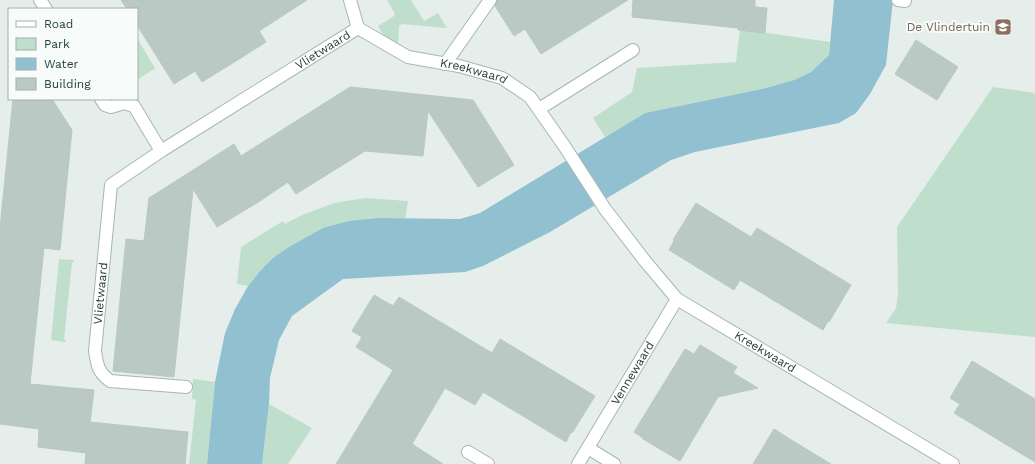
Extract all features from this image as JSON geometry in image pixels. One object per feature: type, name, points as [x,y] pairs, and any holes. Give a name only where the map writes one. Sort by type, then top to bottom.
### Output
[{"type":"street","name":"Vlietwaard","points":[[186,387],[110,381],[103,376],[98,367],[95,351],[111,185],[161,151],[358,28],[350,0]]},
{"type":"street","points":[[445,64],[490,0]]},
{"type":"street","name":"Kreekwaard","points":[[358,28],[408,57],[459,66],[502,78],[530,97],[605,208],[645,261],[677,299],[953,464]]},
{"type":"street","points":[[538,109],[633,50]]},
{"type":"street","points":[[102,100],[105,105],[111,107],[124,103],[134,106],[161,151]]},
{"type":"street","name":"Vennewaard","points":[[578,464],[677,299]]},
{"type":"street","points":[[588,448],[614,464]]},
{"type":"street","points":[[468,452],[488,464]]},
{"type":"green space","points":[[387,0],[411,0],[424,21],[438,13],[447,28],[402,24],[399,26],[398,46],[388,44],[378,26],[395,14]]},
{"type":"green space","points":[[740,29],[830,42],[829,55],[811,72],[794,80],[766,88],[645,113],[605,137],[593,118],[632,92],[637,68],[736,62]]},
{"type":"green space","points":[[138,40],[156,70],[154,69],[138,79]]},
{"type":"green space","points":[[993,87],[1035,93],[1035,337],[886,323],[896,308],[898,295],[897,227]]},
{"type":"green space","points":[[365,198],[408,201],[405,219],[380,218],[261,270],[248,286],[237,284],[241,247],[283,221],[285,224],[302,215],[334,203]]},
{"type":"green space","points":[[59,259],[74,261],[72,263],[64,339],[66,341],[65,342],[51,340]]},
{"type":"green space","points":[[193,379],[215,382],[207,464],[189,464],[196,400],[192,399]]},
{"type":"green space","points":[[269,404],[312,428],[288,464],[262,464]]},
{"type":"water","points":[[834,0],[893,0],[886,65],[870,94],[856,113],[839,123],[695,152],[671,160],[550,232],[483,266],[465,272],[343,279],[292,316],[279,340],[270,378],[269,404],[262,464],[207,464],[215,382],[225,333],[235,309],[248,286],[273,258],[289,247],[323,228],[349,221],[380,218],[460,219],[480,213],[645,113],[766,88],[794,80],[811,72],[829,55]]},
{"type":"building","points":[[121,0],[307,0],[259,31],[266,42],[244,56],[202,82],[195,71],[174,84],[138,27],[138,8],[126,8]]},
{"type":"building","points":[[497,0],[628,0],[541,54],[525,29],[514,36],[495,6]]},
{"type":"building","points":[[633,0],[755,0],[755,7],[767,8],[765,33],[738,30],[738,28],[632,17]]},
{"type":"building","points":[[916,40],[958,67],[937,100],[895,74]]},
{"type":"building","points":[[350,87],[473,100],[514,165],[478,187],[428,111],[423,156],[365,151],[296,194],[288,182],[217,227],[193,189],[174,377],[113,371],[126,239],[144,241],[149,198],[234,144],[241,156]]},
{"type":"building","points":[[13,100],[53,100],[72,130],[60,250],[44,248],[30,384],[94,390],[90,422],[188,432],[185,464],[85,464],[86,453],[38,447],[39,429],[0,424],[0,228]]},
{"type":"building","points":[[696,203],[751,237],[757,228],[851,285],[823,330],[740,280],[734,290],[669,250],[674,241],[673,240]]},
{"type":"building","points":[[374,295],[393,306],[399,297],[492,353],[500,339],[595,396],[566,442],[483,392],[475,405],[445,388],[412,444],[443,464],[336,464],[393,370],[356,347],[362,337],[352,331]]},
{"type":"building","points":[[700,345],[737,367],[733,373],[758,388],[718,397],[680,461],[634,432],[685,349],[694,354]]},
{"type":"building","points":[[972,361],[1035,399],[1035,462],[954,413],[960,404],[950,398]]},
{"type":"building","points":[[774,429],[793,441],[831,464],[753,464]]},
{"type":"place","name":"De Vlindertuin","points":[[1003,27]]}]
